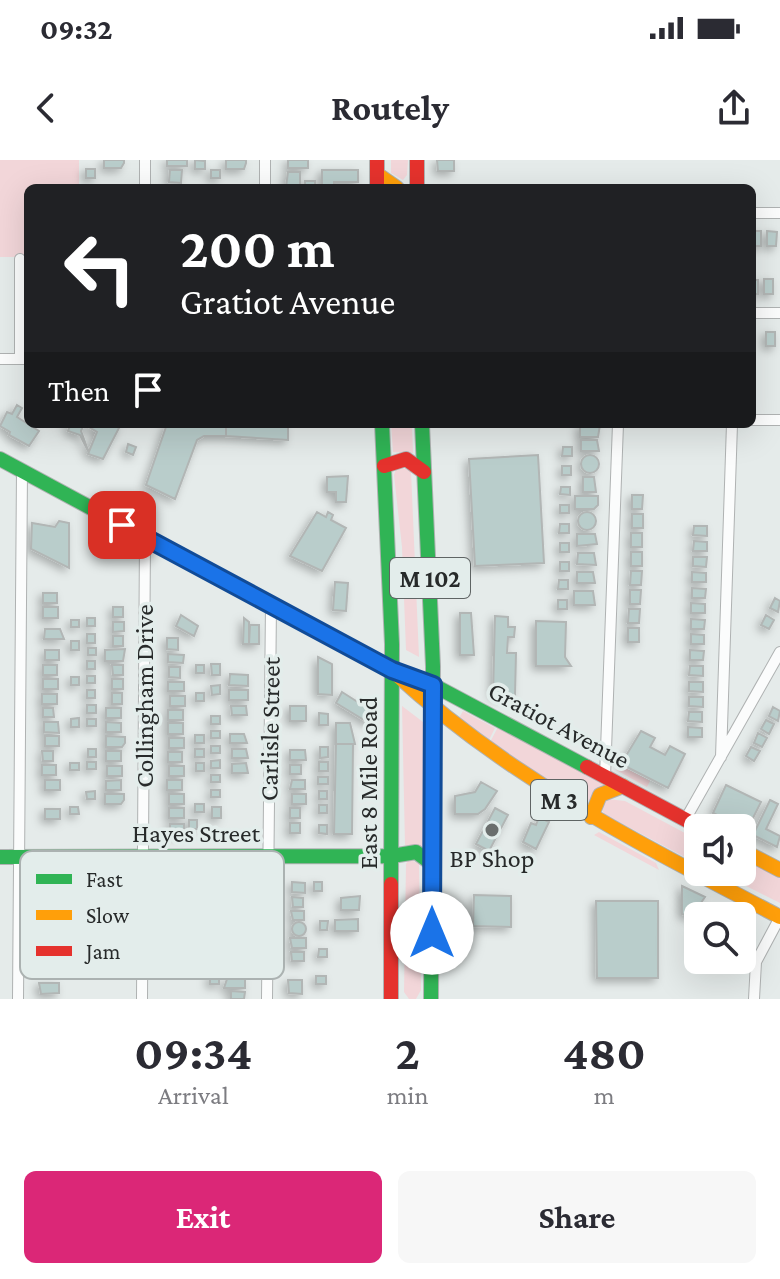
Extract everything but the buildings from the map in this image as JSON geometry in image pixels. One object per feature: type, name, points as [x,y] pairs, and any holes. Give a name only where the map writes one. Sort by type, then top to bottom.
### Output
[{"type":"main road","points":[[417,160],[417,184]]},
{"type":"main road","name":"East 8 Mile Road","points":[[382,428],[392,670],[393,996]]},
{"type":"main road","name":"M 102","points":[[422,428],[433,685],[431,999]]},
{"type":"main road","name":"Gratiot Avenue","points":[[0,459],[392,670],[433,685],[684,819]]},
{"type":"main road","points":[[384,466],[406,459],[424,472]]},
{"type":"main road","name":"Gratiot Avenue","points":[[392,670],[433,712],[519,776],[780,917]]},
{"type":"main road","points":[[591,817],[600,795],[623,786]]},
{"type":"main road","name":"Hayes Street","points":[[284,858],[392,856],[416,852],[432,864]]},
{"type":"main road","name":"Hayes Street","points":[[0,857],[19,857]]},
{"type":"main road","points":[[756,857],[780,870]]},
{"type":"street","points":[[145,160],[145,184]]},
{"type":"street","points":[[265,160],[265,184]]},
{"type":"street","points":[[756,213],[780,213]]},
{"type":"street","points":[[0,359],[24,359],[20,259]]},
{"type":"street","points":[[756,313],[780,313]]},
{"type":"street","points":[[756,420],[780,420]]},
{"type":"street","points":[[605,777],[618,428]]},
{"type":"street","points":[[721,757],[732,428]]},
{"type":"street","points":[[18,999],[22,471]]},
{"type":"street","name":"Collingham Drive","points":[[143,851],[145,537]]},
{"type":"street","name":"Carlisle Street","points":[[268,851],[271,604]]},
{"type":"street","points":[[688,814],[780,652]]},
{"type":"street","points":[[754,999],[756,962],[780,917]]},
{"type":"street","name":"Collingham Drive","points":[[142,979],[142,999]]},
{"type":"street","name":"Carlisle Street","points":[[267,979],[267,999]]},
{"type":"shaded area","points":[[0,160],[79,160],[79,184],[24,184],[24,257],[0,257]]},
{"type":"shaded area","points":[[391,160],[408,160],[407,175],[403,180],[391,173]]},
{"type":"shaded area","points":[[391,428],[412,428],[413,453],[393,452]]},
{"type":"shaded area","points":[[397,466],[411,471],[419,657],[406,650],[402,547],[394,475]]},
{"type":"shaded area","points":[[402,706],[423,722],[423,846],[405,845]]},
{"type":"shaded area","points":[[463,711],[495,728],[488,742],[459,718]]},
{"type":"shaded area","points":[[498,727],[602,786],[585,805],[533,776],[489,744]]},
{"type":"shaded area","points":[[612,761],[650,781],[647,787],[616,770]]},
{"type":"shaded area","points":[[607,799],[625,801],[684,833],[684,857],[604,814],[600,804]]},
{"type":"shaded area","points":[[599,832],[656,863],[659,870],[594,835]]},
{"type":"shaded area","points":[[409,859],[419,864],[421,990],[416,999],[409,999],[404,992],[406,864]]},
{"type":"shaded area","points":[[756,865],[780,878],[780,903],[746,886],[756,886]]},
{"type":"traffic: fast","points":[[382,428],[392,644],[391,884]]},
{"type":"traffic: fast","points":[[422,428],[433,666],[431,999]]},
{"type":"traffic: fast","points":[[0,459],[392,670],[433,685],[587,767]]},
{"type":"traffic: fast","points":[[392,856],[416,852],[432,864]]},
{"type":"traffic: fast","points":[[284,856],[392,856]]},
{"type":"traffic: fast","points":[[0,857],[20,857]]},
{"type":"traffic: slow","points":[[377,174],[391,184]]},
{"type":"traffic: slow","points":[[396,674],[440,712],[532,778],[629,837],[780,917]]},
{"type":"traffic: slow","points":[[591,817],[600,795],[623,786]]},
{"type":"traffic: slow","points":[[756,857],[780,870]]},
{"type":"traffic: jam","points":[[377,160],[377,184]]},
{"type":"traffic: jam","points":[[417,160],[417,184]]},
{"type":"traffic: jam","points":[[384,466],[406,459],[424,472]]},
{"type":"traffic: jam","points":[[587,767],[684,819]]},
{"type":"traffic: jam","points":[[391,884],[391,999]]},
{"type":"place","name":"BP Shop","points":[[492,830]]},
{"type":"route","points":[[122,525],[392,670],[433,685],[432,933]]}]
